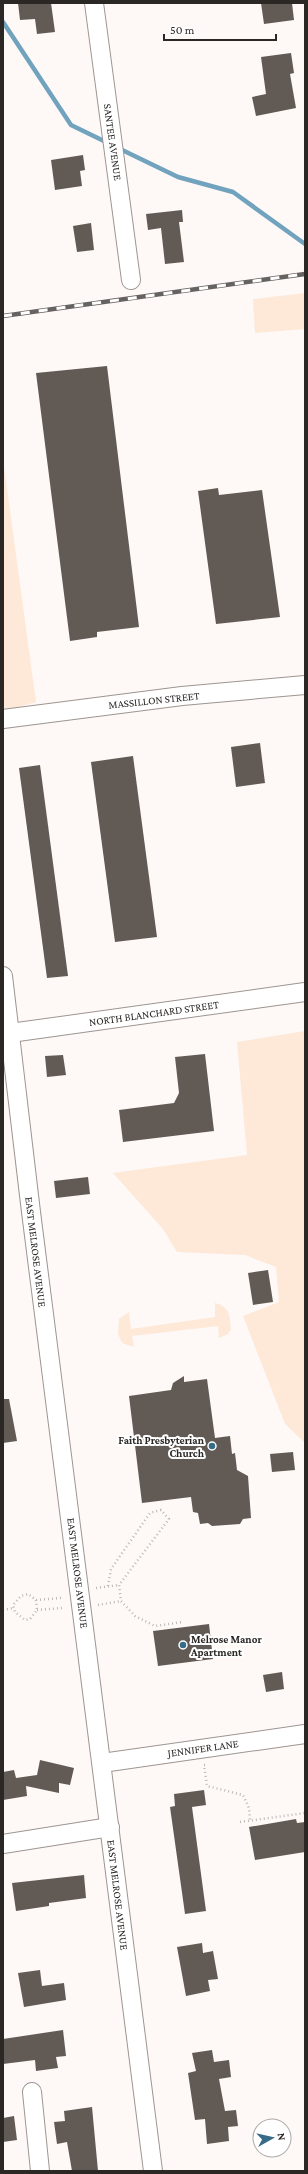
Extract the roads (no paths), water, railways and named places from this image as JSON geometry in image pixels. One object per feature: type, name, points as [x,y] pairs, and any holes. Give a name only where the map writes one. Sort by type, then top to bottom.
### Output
[{"type":"street","name":"SANTEE AVENUE","points":[[94,3],[130,280]]},
{"type":"street","name":"MASSILLON STREET","points":[[3,719],[182,696],[305,686]]},
{"type":"street","name":"EAST MELROSE AVENUE","points":[[3,976],[6,1033],[102,1763],[153,2171]]},
{"type":"street","name":"NORTH BLANCHARD STREET","points":[[6,1033],[305,992]]},
{"type":"street","name":"JENNIFER LANE","points":[[102,1763],[305,1734]]},
{"type":"street","points":[[3,1844],[110,1827]]},
{"type":"street","points":[[32,2092],[40,2171]]},
{"type":"waterway","points":[[3,22],[71,125],[108,143]]},
{"type":"waterway","points":[[118,148],[178,177],[233,192],[305,244]]},
{"type":"railway","points":[[3,316],[305,274]]},
{"type":"place","name":"Faith Presbyterian Church","points":[[212,1446]]},
{"type":"place","name":"Melrose Manor Apartment","points":[[183,1645]]}]
